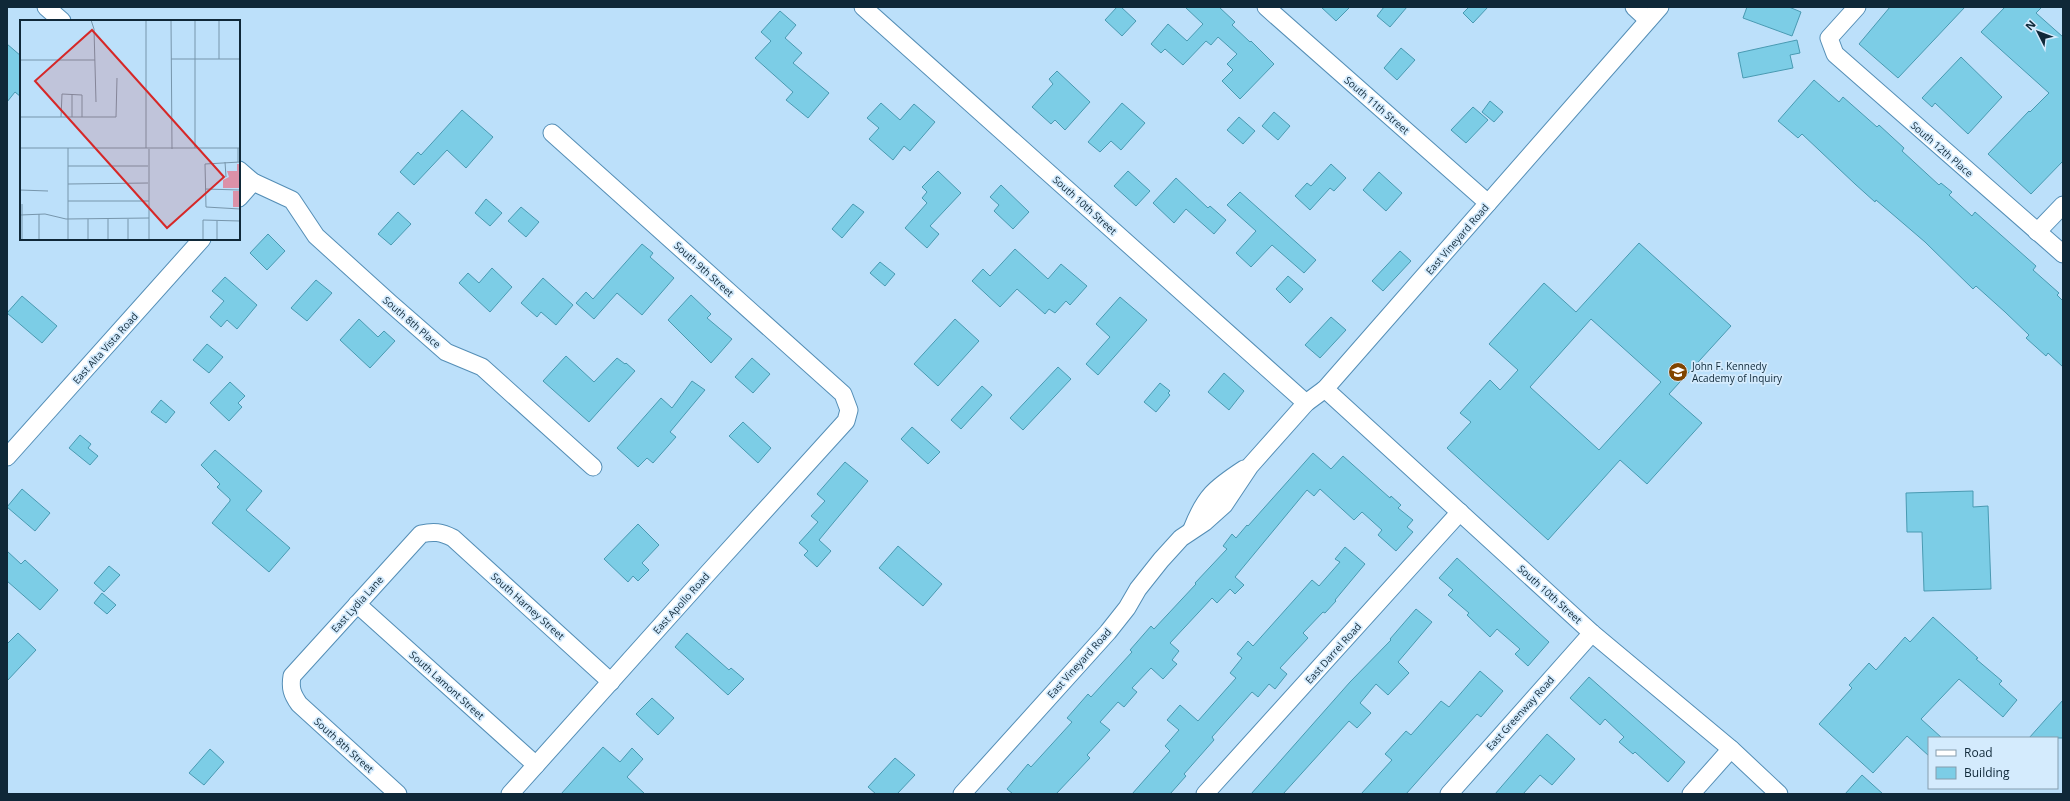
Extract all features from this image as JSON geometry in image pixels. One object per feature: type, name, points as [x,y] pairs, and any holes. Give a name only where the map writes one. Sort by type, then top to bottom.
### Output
[{"type":"street","points":[[46,7],[61,20]]},
{"type":"street","name":"South 10th Street","points":[[863,7],[1306,402]]},
{"type":"street","name":"South 11th Street","points":[[1266,7],[1488,203]]},
{"type":"street","points":[[1634,7],[1648,20]]},
{"type":"street","name":"East Vineyard Road","points":[[962,794],[1108,632],[1127,608],[1138,589],[1161,560],[1192,529],[1205,522],[1224,505],[1250,466],[1306,402],[1325,389],[1660,7]]},
{"type":"street","name":"South 12th Place","points":[[1857,7],[1829,38],[1835,54],[2063,254]]},
{"type":"street","name":"South 9th Street","points":[[552,133],[843,394],[849,410]]},
{"type":"street","name":"South 8th Place","points":[[240,171],[253,182],[292,200],[316,236],[390,303],[446,352],[482,367],[592,467]]},
{"type":"street","points":[[240,197],[253,182]]},
{"type":"street","points":[[2037,232],[2063,205]]},
{"type":"street","name":"East Alta Vista Road","points":[[7,457],[201,240]]},
{"type":"street","name":"South 10th Street","points":[[1325,389],[1592,633],[1731,749],[1779,794]]},
{"type":"street","name":"East Apollo Road","points":[[510,794],[846,421],[849,410]]},
{"type":"street","name":"East Darrel Road","points":[[1206,794],[1460,512]]},
{"type":"street","name":"East Lydia Lane","points":[[292,695],[290,686],[292,676],[421,534],[433,532],[443,533]]},
{"type":"street","name":"South Harney Street","points":[[443,533],[453,538],[611,682]]},
{"type":"street","name":"South Lamont Street","points":[[357,604],[536,765]]},
{"type":"street","name":"East Greenway Road","points":[[1449,794],[1592,633]]},
{"type":"street","name":"South 8th Street","points":[[292,695],[299,704],[398,794]]},
{"type":"street","points":[[1691,794],[1731,749]]},
{"type":"building","points":[[1117,7],[1121,7],[1136,21],[1122,36],[1105,20]]},
{"type":"building","points":[[1185,7],[1219,7],[1235,22],[1232,25],[1250,42],[1251,41],[1274,64],[1240,99],[1222,81],[1233,70],[1227,64],[1237,54],[1218,37],[1211,45],[1206,41],[1183,65],[1165,49],[1161,53],[1151,44],[1168,24],[1187,41],[1203,24]]},
{"type":"building","points":[[1321,7],[1350,7],[1336,21]]},
{"type":"building","points":[[1384,7],[1407,7],[1390,27],[1377,16]]},
{"type":"building","points":[[1469,7],[1488,7],[1473,23],[1463,13]]},
{"type":"building","points":[[1747,7],[1789,7],[1801,12],[1792,36],[1743,18]]},
{"type":"building","points":[[1890,7],[1965,7],[1898,78],[1859,44]]},
{"type":"building","points":[[2005,7],[2042,7],[2036,13],[2063,37],[2063,161],[2031,194],[1988,154],[2029,111],[2030,112],[2049,93],[1981,32]]},
{"type":"building","points":[[780,11],[796,25],[785,38],[802,53],[793,63],[829,93],[808,118],[786,100],[793,92],[755,58],[771,41],[761,32]]},
{"type":"building","points":[[1797,40],[1800,53],[1790,55],[1793,68],[1743,78],[1738,53]]},
{"type":"building","points":[[7,44],[20,55],[20,96],[15,92],[7,102]]},
{"type":"building","points":[[1401,48],[1415,60],[1397,80],[1384,68]]},
{"type":"building","points":[[1961,57],[2002,97],[1968,134],[1935,103],[1932,107],[1922,98]]},
{"type":"building","points":[[1057,71],[1090,102],[1065,130],[1055,120],[1051,124],[1032,107],[1053,84],[1049,79]]},
{"type":"building","points":[[1814,80],[1839,102],[1843,97],[1877,127],[1879,125],[1904,148],[1902,151],[1939,185],[1941,183],[1952,192],[1949,195],[1972,216],[1975,212],[2036,266],[2033,270],[2059,293],[2057,295],[2063,301],[2063,367],[2048,353],[2046,356],[2026,338],[2029,335],[2005,312],[1976,286],[1973,289],[1925,242],[1876,200],[1875,202],[1802,134],[1798,138],[1778,121]]},
{"type":"building","points":[[1490,101],[1503,112],[1494,122],[1482,112]]},
{"type":"building","points":[[881,103],[900,120],[914,104],[935,122],[910,151],[904,146],[893,160],[869,139],[879,128],[867,118]]},
{"type":"building","points":[[1122,103],[1145,123],[1121,150],[1111,141],[1100,152],[1088,142]]},
{"type":"building","points":[[1473,107],[1488,120],[1466,143],[1451,130]]},
{"type":"building","points":[[462,110],[493,137],[466,168],[447,150],[414,185],[400,172],[418,152],[421,155]]},
{"type":"building","points":[[1274,112],[1290,126],[1278,140],[1262,126]]},
{"type":"building","points":[[1239,117],[1255,131],[1243,144],[1227,130]]},
{"type":"building","points":[[1331,164],[1346,178],[1334,191],[1330,188],[1310,210],[1295,196],[1307,183],[1311,186]]},
{"type":"building","points":[[938,171],[961,193],[930,226],[939,234],[927,248],[905,228],[927,203],[922,198],[927,192],[922,187]]},
{"type":"building","points":[[1128,171],[1150,191],[1136,206],[1114,186]]},
{"type":"building","points":[[1379,172],[1402,193],[1386,211],[1363,190]]},
{"type":"building","points":[[1176,178],[1208,208],[1210,206],[1226,220],[1214,234],[1186,209],[1174,223],[1153,203]]},
{"type":"building","points":[[1001,185],[1029,212],[1013,229],[994,211],[999,205],[990,197]]},
{"type":"building","points":[[1240,192],[1316,260],[1304,273],[1272,245],[1251,267],[1236,253],[1256,231],[1227,205]]},
{"type":"building","points":[[486,199],[502,213],[490,226],[475,213]]},
{"type":"building","points":[[853,204],[864,212],[842,238],[832,229]]},
{"type":"building","points":[[521,207],[539,222],[526,237],[508,221]]},
{"type":"building","points":[[398,212],[411,224],[391,245],[378,234]]},
{"type":"building","points":[[268,234],[285,251],[267,270],[250,253]]},
{"type":"building","points":[[1639,243],[1731,326],[1669,394],[1702,423],[1647,484],[1620,460],[1548,540],[1447,448],[1471,422],[1460,413],[1490,380],[1500,390],[1518,370],[1489,344],[1544,283],[1576,312]],"holes":[[[1591,319],[1661,382],[1599,450],[1530,387]]]},
{"type":"building","points":[[642,244],[653,253],[650,257],[674,278],[642,315],[617,293],[594,319],[576,303],[586,292],[593,299]]},
{"type":"building","points":[[1015,249],[1048,279],[1061,264],[1087,286],[1070,305],[1066,301],[1055,313],[1049,309],[1045,314],[1017,289],[1000,307],[972,281],[983,269],[990,276]]},
{"type":"building","points":[[1400,251],[1411,261],[1383,291],[1372,281]]},
{"type":"building","points":[[880,262],[895,274],[885,286],[870,273]]},
{"type":"building","points":[[492,268],[512,287],[490,312],[459,283],[468,273],[479,283]]},
{"type":"building","points":[[1288,276],[1303,289],[1290,303],[1276,289]]},
{"type":"building","points":[[225,277],[257,305],[237,329],[227,320],[221,327],[210,317],[224,301],[212,291]]},
{"type":"building","points":[[543,278],[573,305],[556,325],[541,312],[537,317],[521,303]]},
{"type":"building","points":[[316,280],[332,293],[307,321],[291,308]]},
{"type":"building","points":[[691,295],[711,314],[707,318],[732,339],[711,363],[668,320]]},
{"type":"building","points":[[22,296],[57,326],[42,343],[7,313]]},
{"type":"building","points":[[1120,297],[1147,320],[1098,375],[1086,364],[1110,337],[1096,324]]},
{"type":"building","points":[[1331,317],[1346,330],[1320,358],[1305,345]]},
{"type":"building","points":[[359,319],[378,337],[384,331],[395,341],[370,368],[340,340]]},
{"type":"building","points":[[955,319],[979,341],[938,386],[914,364]]},
{"type":"building","points":[[207,344],[223,357],[209,373],[193,360]]},
{"type":"building","points":[[566,356],[594,382],[617,358],[625,364],[626,363],[635,371],[589,422],[543,381]]},
{"type":"building","points":[[752,358],[770,374],[753,393],[735,377]]},
{"type":"building","points":[[1058,367],[1071,379],[1023,430],[1010,418]]},
{"type":"building","points":[[1224,373],[1244,391],[1229,410],[1208,392]]},
{"type":"building","points":[[692,381],[705,390],[670,432],[676,437],[653,463],[647,458],[638,467],[617,448],[661,398],[672,408]]},
{"type":"building","points":[[230,382],[245,396],[238,403],[242,407],[229,421],[210,403]]},
{"type":"building","points":[[1160,383],[1170,391],[1168,393],[1170,395],[1156,412],[1144,402]]},
{"type":"building","points":[[982,386],[992,395],[961,429],[951,420]]},
{"type":"building","points":[[161,400],[175,412],[166,423],[151,412]]},
{"type":"building","points":[[743,422],[771,448],[758,463],[729,436]]},
{"type":"building","points":[[912,427],[940,452],[928,464],[901,439]]},
{"type":"building","points":[[80,435],[91,444],[88,448],[98,456],[90,465],[69,448]]},
{"type":"building","points":[[215,450],[262,491],[246,510],[290,548],[269,572],[212,523],[230,501],[230,499],[217,487],[220,484],[201,465]]},
{"type":"building","points":[[1313,453],[1331,469],[1343,456],[1390,498],[1391,496],[1401,505],[1398,508],[1413,520],[1407,527],[1413,532],[1396,551],[1378,535],[1382,530],[1362,512],[1354,520],[1320,489],[1314,496],[1307,490],[1235,577],[1244,585],[1235,594],[1230,589],[1217,603],[1212,598],[1170,643],[1179,651],[1172,660],[1177,664],[1163,679],[1151,668],[1132,688],[1137,692],[1124,707],[1118,702],[1100,722],[1110,730],[1087,755],[1090,758],[1056,794],[1013,794],[1007,789],[1028,764],[1031,767],[1072,722],[1067,718],[1088,694],[1091,697],[1132,652],[1130,650],[1151,626],[1154,629],[1227,549],[1223,546],[1232,534],[1236,538]]},
{"type":"building","points":[[845,462],[868,481],[819,540],[831,551],[817,567],[804,555],[808,551],[799,543],[818,522],[811,516],[825,501],[817,494]]},
{"type":"building","points":[[22,489],[50,513],[35,531],[7,507]]},
{"type":"building","points":[[1973,491],[1973,507],[1988,506],[1991,589],[1924,591],[1922,532],[1907,532],[1906,493]]},
{"type":"building","points":[[638,524],[659,545],[642,563],[649,570],[638,581],[633,576],[628,582],[604,559]]},
{"type":"building","points":[[898,546],[942,584],[923,606],[879,568]]},
{"type":"building","points":[[1345,547],[1365,564],[1335,600],[1336,601],[1303,633],[1308,638],[1280,668],[1287,674],[1275,689],[1269,684],[1258,697],[1252,692],[1212,737],[1214,740],[1184,774],[1186,776],[1170,794],[1132,794],[1170,751],[1165,746],[1179,730],[1167,720],[1180,705],[1198,721],[1236,678],[1230,673],[1242,658],[1237,654],[1248,641],[1253,646],[1312,580],[1319,586],[1340,562],[1335,559]]},
{"type":"building","points":[[7,551],[21,564],[25,560],[58,590],[40,610],[7,581]]},
{"type":"building","points":[[1457,558],[1549,642],[1528,666],[1515,654],[1520,649],[1497,629],[1490,637],[1467,615],[1469,613],[1448,595],[1453,590],[1439,578]]},
{"type":"building","points":[[109,566],[120,575],[104,592],[94,583]]},
{"type":"building","points":[[102,593],[116,605],[107,614],[94,603]]},
{"type":"building","points":[[1416,609],[1432,622],[1398,662],[1409,673],[1388,695],[1376,684],[1360,703],[1371,713],[1357,728],[1349,721],[1283,794],[1251,794],[1350,682],[1391,640],[1390,639]]},
{"type":"building","points":[[1933,617],[1978,658],[1976,659],[2002,681],[1999,684],[2017,700],[2003,717],[1959,679],[1921,719],[1941,737],[1928,737],[1928,755],[1907,736],[1873,773],[1819,724],[1852,688],[1849,685],[1869,663],[1876,670],[1905,637],[1910,642]]},
{"type":"building","points":[[18,633],[36,650],[7,681],[7,644]]},
{"type":"building","points":[[687,633],[729,670],[731,668],[744,679],[728,695],[675,647]]},
{"type":"building","points":[[1480,671],[1503,691],[1481,717],[1477,714],[1406,794],[1361,794],[1392,760],[1385,754],[1406,731],[1411,735],[1441,701],[1449,707]]},
{"type":"building","points":[[1589,677],[1685,762],[1668,782],[1635,752],[1633,754],[1619,742],[1624,737],[1605,719],[1600,725],[1570,698]]},
{"type":"building","points":[[652,698],[674,718],[658,735],[636,714]]},
{"type":"building","points":[[2063,700],[2063,738],[2030,737]]},
{"type":"building","points":[[1547,734],[1575,759],[1552,785],[1540,775],[1523,794],[1495,794]]},
{"type":"building","points":[[603,747],[620,762],[632,748],[643,759],[627,777],[645,794],[561,794]]},
{"type":"building","points":[[210,749],[224,762],[204,785],[189,773]]},
{"type":"building","points":[[895,758],[915,775],[897,794],[876,794],[868,787]]},
{"type":"building","points":[[1862,775],[1883,794],[1845,794]]},
{"type":"place","name":"John F. Kennedy Academy of Inquiry","points":[[1678,372]]}]
